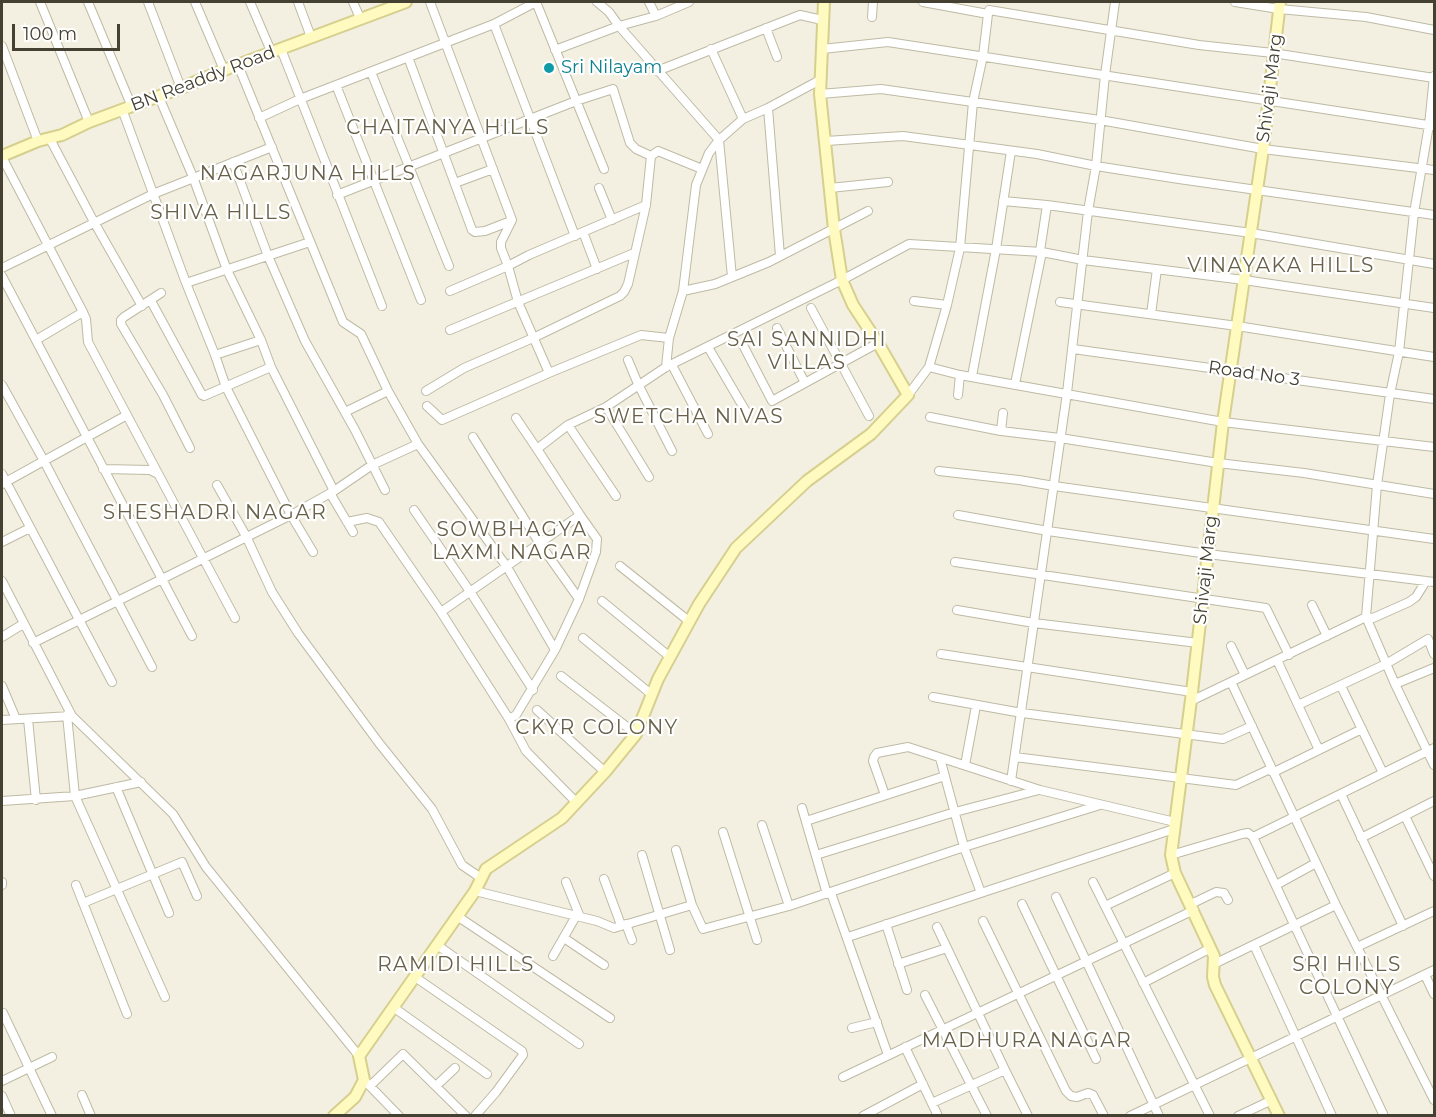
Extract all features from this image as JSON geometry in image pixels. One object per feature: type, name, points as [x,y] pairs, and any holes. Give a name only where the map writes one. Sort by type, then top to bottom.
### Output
[{"type":"street","points":[[40,2],[89,122]]},
{"type":"street","points":[[88,2],[127,108],[153,194],[226,387],[291,515],[313,552]]},
{"type":"street","points":[[148,2],[181,88]]},
{"type":"street","points":[[195,2],[224,70]]},
{"type":"street","points":[[250,2],[300,99],[382,306]]},
{"type":"street","points":[[298,2],[311,38]]},
{"type":"street","points":[[353,2],[360,18]]},
{"type":"street","name":"BN Readdy Road","points":[[2,156],[406,2]]},
{"type":"street","points":[[430,2],[512,220],[501,242],[501,248],[518,302],[549,373]]},
{"type":"street","points":[[259,118],[300,99],[494,24],[536,2],[604,169]]},
{"type":"street","points":[[597,2],[609,12],[657,71],[719,140],[732,277]]},
{"type":"street","points":[[649,2],[656,16]]},
{"type":"street","points":[[555,50],[619,26],[656,16],[689,2]]},
{"type":"street","points":[[824,2],[820,94],[834,229],[842,280],[853,305],[908,395]]},
{"type":"street","points":[[872,17],[873,2]]},
{"type":"street","points":[[923,2],[989,9],[1199,45],[1273,53],[1434,78],[1432,126],[1421,168],[1414,213],[1399,352],[1390,394],[1377,485],[1366,617],[1395,684],[1431,750],[1434,765]]},
{"type":"street","points":[[1011,781],[1073,349],[1115,2]]},
{"type":"street","points":[[1235,2],[1279,5],[1434,30]]},
{"type":"street","name":"Shivaji Marg","points":[[1279,5],[1263,148],[1223,422],[1204,598],[1171,855],[1175,873],[1211,948],[1215,985],[1279,1116]]},
{"type":"street","points":[[359,1056],[475,891],[486,869],[562,818],[605,772],[636,734],[651,694],[670,657],[736,548],[807,481],[871,434],[908,395],[929,367],[960,248],[973,102],[983,56],[989,9]]},
{"type":"street","points":[[657,71],[800,15],[822,20]]},
{"type":"street","points":[[494,24],[530,120],[579,234],[597,269]]},
{"type":"street","points":[[766,28],[777,57]]},
{"type":"street","points":[[822,49],[888,42],[1432,126]]},
{"type":"street","points":[[2,46],[38,141]]},
{"type":"street","points":[[711,49],[743,119]]},
{"type":"street","points":[[408,57],[469,224],[475,232],[498,227],[512,220]]},
{"type":"street","points":[[238,65],[343,322],[361,334],[388,391],[418,444],[507,567],[555,650]]},
{"type":"street","points":[[371,72],[449,266]]},
{"type":"street","points":[[708,434],[669,366],[669,338],[682,291],[696,185],[709,153],[719,140],[743,119],[820,80]]},
{"type":"street","points":[[336,85],[421,300]]},
{"type":"street","points":[[337,195],[576,101],[613,89],[630,143],[636,149],[651,156]]},
{"type":"street","points":[[820,94],[881,89],[1100,120],[1263,148],[1434,170]]},
{"type":"street","points":[[159,97],[193,177],[227,270],[261,340],[271,367],[353,532]]},
{"type":"street","points":[[768,108],[780,256]]},
{"type":"street","points":[[826,141],[903,136],[1434,215]]},
{"type":"street","points":[[50,139],[142,306]]},
{"type":"street","points":[[2,268],[153,194],[272,147]]},
{"type":"street","points":[[426,391],[464,368],[620,296],[628,284],[646,206],[651,156],[658,151],[702,169]]},
{"type":"street","points":[[972,376],[996,249],[1011,151]]},
{"type":"street","points":[[2,156],[83,312],[86,319],[88,342],[235,618]]},
{"type":"street","points":[[233,162],[268,256],[305,341],[385,490]]},
{"type":"street","points":[[455,183],[493,169]]},
{"type":"street","points":[[830,188],[888,182]]},
{"type":"street","points":[[599,188],[612,220]]},
{"type":"street","points":[[1003,201],[1251,233],[1434,264]]},
{"type":"street","points":[[1015,384],[1041,251],[1047,205]]},
{"type":"street","points":[[450,291],[646,206]]},
{"type":"street","points":[[682,291],[715,284],[732,277],[780,256],[868,211]]},
{"type":"street","points":[[186,284],[310,242]]},
{"type":"street","points":[[537,449],[568,425],[606,407],[638,384],[669,366],[909,244],[1041,251],[1083,260],[1244,280],[1434,308]]},
{"type":"street","points":[[450,330],[634,252]]},
{"type":"street","points":[[1151,314],[1157,269]]},
{"type":"street","points":[[2,276],[192,636]]},
{"type":"street","points":[[161,293],[124,317],[121,324],[163,395],[189,448]]},
{"type":"street","points":[[914,300],[947,305]]},
{"type":"street","points":[[151,301],[202,395],[271,367]]},
{"type":"street","points":[[1060,302],[1237,326],[1434,357]]},
{"type":"street","points":[[811,308],[869,416]]},
{"type":"street","points":[[36,340],[83,312]]},
{"type":"street","points":[[777,328],[806,383]]},
{"type":"street","points":[[427,406],[442,420],[641,335],[669,338]]},
{"type":"street","points":[[214,355],[261,340]]},
{"type":"street","points":[[743,345],[772,401],[878,343]]},
{"type":"street","points":[[708,347],[748,415]]},
{"type":"street","name":"Road No 3","points":[[1073,349],[1434,399]]},
{"type":"street","points":[[628,360],[672,452]]},
{"type":"street","points":[[929,367],[960,375],[1223,422],[1434,447]]},
{"type":"street","points":[[958,394],[960,375]]},
{"type":"street","points":[[2,385],[44,460],[152,667]]},
{"type":"street","points":[[345,412],[388,391]]},
{"type":"street","points":[[606,407],[649,477]]},
{"type":"street","points":[[1001,431],[1003,413]]},
{"type":"street","points":[[112,682],[3,480],[127,415]]},
{"type":"street","points":[[930,417],[1001,431],[1218,463],[1304,473],[1434,494]]},
{"type":"street","points":[[509,719],[516,715],[533,690],[555,650],[579,599],[598,544],[597,539],[516,418]]},
{"type":"street","points":[[568,425],[616,496]]},
{"type":"street","points":[[473,437],[540,544],[579,599]]},
{"type":"street","points":[[33,643],[291,515],[332,492],[372,465],[418,444]]},
{"type":"street","points":[[103,469],[150,470],[158,474]]},
{"type":"street","points":[[939,471],[1019,480],[1434,539]]},
{"type":"street","points":[[217,485],[246,536],[272,592],[298,633],[379,743],[432,809],[462,865],[481,878]]},
{"type":"street","points":[[414,510],[533,690]]},
{"type":"street","points":[[441,612],[580,514]]},
{"type":"street","points":[[958,515],[1048,531],[1208,554],[1430,581]]},
{"type":"street","points":[[347,522],[367,518],[379,522],[441,612],[509,719],[526,751],[577,803]]},
{"type":"street","points":[[2,542],[30,528]]},
{"type":"street","points":[[956,562],[1266,608],[1289,655]]},
{"type":"street","points":[[620,566],[690,622]]},
{"type":"street","points":[[941,654],[1028,666],[1192,696],[1245,675],[1366,617],[1373,618],[1409,602],[1430,581]]},
{"type":"street","points":[[2,584],[70,716],[173,814],[206,867],[359,1056],[367,1083],[399,1116]]},
{"type":"street","points":[[602,601],[670,657]]},
{"type":"street","points":[[1312,605],[1327,636]]},
{"type":"street","points":[[957,610],[1198,643]]},
{"type":"street","points":[[2,637],[23,624]]},
{"type":"street","points":[[584,638],[651,694]]},
{"type":"street","points":[[1298,705],[1386,664],[1431,638],[1434,654]]},
{"type":"street","points":[[1231,646],[1245,675]]},
{"type":"street","points":[[1277,660],[1320,750]]},
{"type":"street","points":[[1395,684],[1434,668]]},
{"type":"street","points":[[561,676],[636,734]]},
{"type":"street","points":[[1231,681],[1336,905],[1434,1100]]},
{"type":"street","points":[[2,686],[16,719]]},
{"type":"street","points":[[1341,686],[1383,773]]},
{"type":"street","points":[[933,697],[1022,713],[1224,740],[1252,726]]},
{"type":"street","points":[[965,765],[976,706]]},
{"type":"street","points":[[537,710],[605,772]]},
{"type":"street","points":[[2,720],[70,716]]},
{"type":"street","points":[[70,716],[75,796],[165,997]]},
{"type":"street","points":[[28,719],[36,800]]},
{"type":"street","points":[[1015,757],[1236,785],[1268,770],[1275,772],[1362,729]]},
{"type":"street","points":[[885,795],[873,761],[874,757],[877,753],[908,747],[1040,790],[1175,826]]},
{"type":"street","points":[[1253,837],[1431,750]]},
{"type":"street","points":[[940,758],[964,847],[981,893]]},
{"type":"street","points":[[806,821],[945,776]]},
{"type":"street","points":[[2,801],[75,796],[141,782]]},
{"type":"street","points":[[116,787],[169,913]]},
{"type":"street","points":[[816,855],[955,812],[1040,790]]},
{"type":"street","points":[[1341,794],[1403,926]]},
{"type":"street","points":[[1361,838],[1434,801]]},
{"type":"street","points":[[676,850],[692,905],[703,929],[789,906],[964,847],[1100,805]]},
{"type":"street","points":[[802,808],[829,893],[848,937],[888,1054]]},
{"type":"street","points":[[1405,816],[1434,876]]},
{"type":"street","points":[[762,825],[789,906]]},
{"type":"street","points":[[848,937],[1175,826]]},
{"type":"street","points":[[723,832],[757,940]]},
{"type":"street","points":[[1171,855],[1242,834],[1248,833],[1253,837],[1384,1116]]},
{"type":"street","points":[[642,855],[670,950]]},
{"type":"street","points":[[83,903],[182,862],[197,896]]},
{"type":"street","points":[[1276,885],[1316,863]]},
{"type":"street","points":[[1105,906],[1175,873]]},
{"type":"street","points":[[604,879],[632,940]]},
{"type":"street","points":[[566,882],[578,916]]},
{"type":"street","points":[[1093,882],[1210,1116]]},
{"type":"street","points":[[76,885],[127,1014]]},
{"type":"street","points":[[475,891],[578,916],[614,928],[692,905]]},
{"type":"street","points":[[843,1077],[1124,943],[1216,892],[1224,893],[1228,900]]},
{"type":"street","points":[[1056,897],[1159,1116]]},
{"type":"street","points":[[1022,904],[1096,1059]]},
{"type":"street","points":[[1214,964],[1336,905]]},
{"type":"street","points":[[1357,947],[1434,911]]},
{"type":"street","points":[[458,916],[610,1018]]},
{"type":"street","points":[[553,956],[578,916]]},
{"type":"street","points":[[983,921],[1065,1091],[1077,1097],[1088,1093],[1093,1095],[1104,1116]]},
{"type":"street","points":[[886,924],[907,990]]},
{"type":"street","points":[[936,927],[1029,1116]]},
{"type":"street","points":[[564,938],[604,965]]},
{"type":"street","points":[[437,945],[579,1044]]},
{"type":"street","points":[[1254,945],[1332,1116]]},
{"type":"street","points":[[898,964],[946,948]]},
{"type":"street","points":[[1143,983],[1211,948]]},
{"type":"street","points":[[1130,1116],[1434,970]]},
{"type":"street","points":[[1425,975],[1434,994]]},
{"type":"street","points":[[415,977],[522,1051],[523,1055],[475,1116]]},
{"type":"street","points":[[925,995],[987,1116]]},
{"type":"street","points":[[393,1007],[487,1074]]},
{"type":"street","points":[[3,1013],[52,1116]]},
{"type":"street","points":[[852,1028],[877,1022]]},
{"type":"street","points":[[905,1047],[938,1116]]},
{"type":"street","points":[[334,1116],[367,1083],[403,1054],[466,1116]]},
{"type":"street","points":[[2,1081],[52,1057]]},
{"type":"street","points":[[436,1086],[455,1068]]},
{"type":"street","points":[[932,1103],[1005,1070]]},
{"type":"street","points":[[863,1116],[922,1084]]},
{"type":"street","points":[[82,1095],[91,1116]]},
{"type":"street","points":[[2,1096],[11,1116]]},
{"type":"street","points":[[1238,1116],[1272,1100]]},
{"type":"place","name":"Sri Nilayam","points":[[549,68]]},
{"type":"district","name":"CHAITANYA HILLS","points":[[448,128]]},
{"type":"district","name":"NAGARJUNA HILLS","points":[[308,174]]},
{"type":"district","name":"SHIVA HILLS","points":[[221,213]]},
{"type":"district","name":"VINAYAKA HILLS","points":[[1281,266]]},
{"type":"district","name":"SAI SANNIDHI VILLAS","points":[[807,352]]},
{"type":"district","name":"SWETCHA NIVAS","points":[[689,417]]},
{"type":"district","name":"SHESHADRI NAGAR","points":[[215,513]]},
{"type":"district","name":"SOWBHAGYA LAXMI NAGAR","points":[[512,542]]},
{"type":"district","name":"CKYR COLONY","points":[[597,728]]},
{"type":"district","name":"RAMIDI HILLS","points":[[456,965]]},
{"type":"district","name":"SRI HILLS COLONY","points":[[1347,976]]},
{"type":"district","name":"MADHURA NAGAR","points":[[1027,1041]]}]
